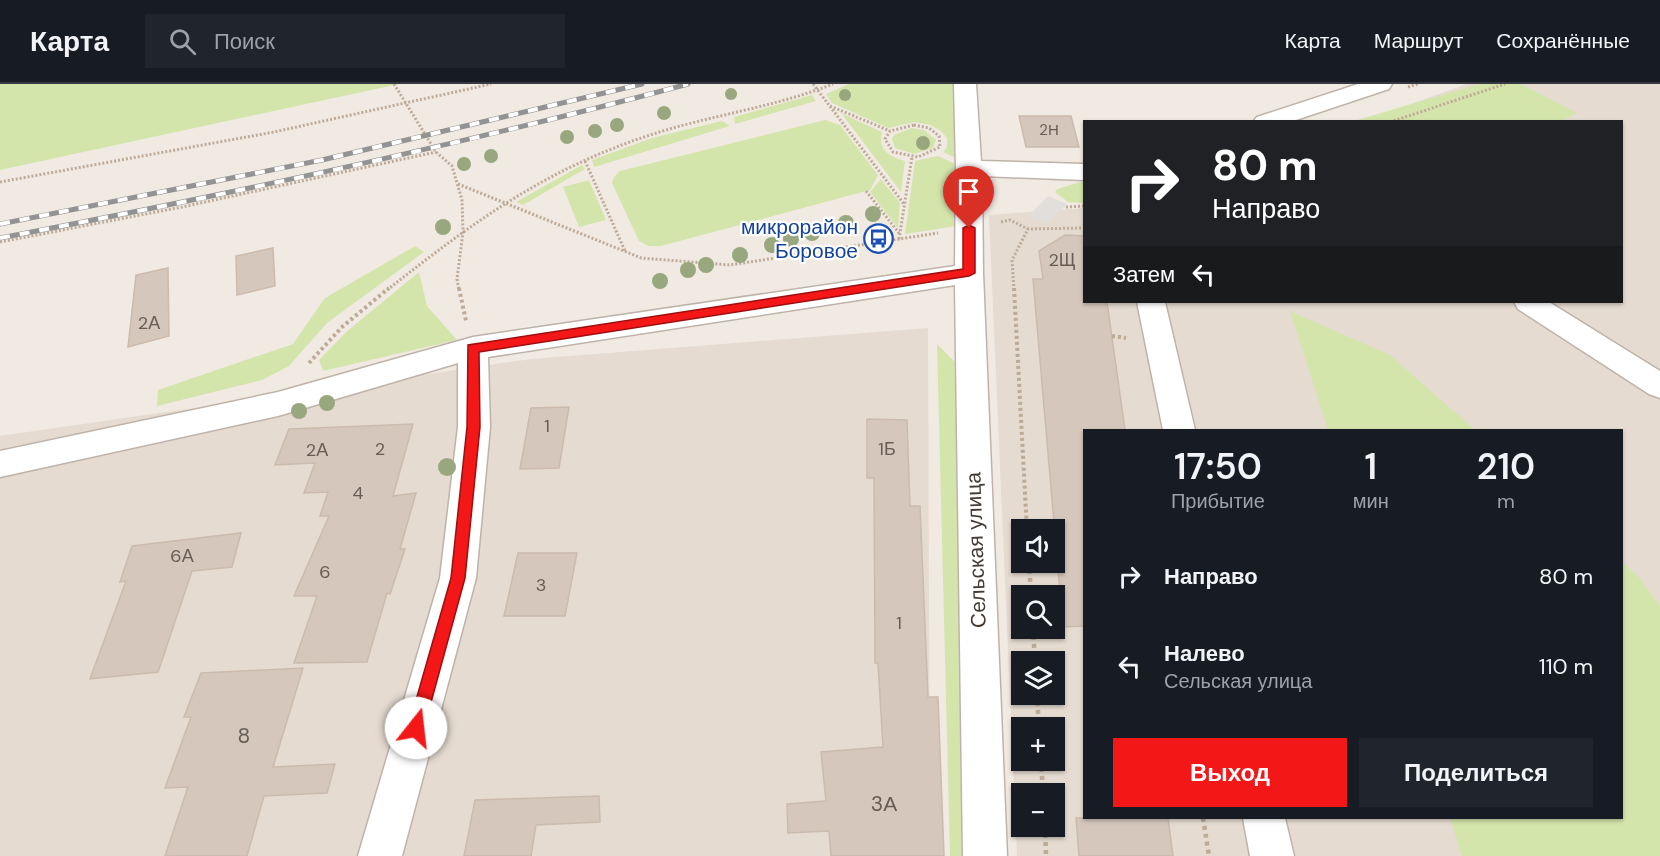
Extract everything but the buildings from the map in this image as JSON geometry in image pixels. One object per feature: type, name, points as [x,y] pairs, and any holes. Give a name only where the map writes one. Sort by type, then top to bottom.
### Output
[{"type":"street","name":"Сельская улица","points":[[964,84],[969,168],[969,248],[985,856]]},
{"type":"street","points":[[1270,120],[1381,84]]},
{"type":"street","points":[[969,168],[1083,172]]},
{"type":"street","points":[[0,464],[278,404],[472,348],[969,248]]},
{"type":"street","points":[[1150,303],[1179,429]]},
{"type":"street","points":[[1530,303],[1660,386]]},
{"type":"street","points":[[380,856],[458,578],[474,427],[472,348]]},
{"type":"street","points":[[1264,819],[1272,856]]},
{"type":"path","points":[[394,84],[436,152],[452,166],[458,184],[462,200],[463,231],[457,279],[472,348]]},
{"type":"path","points":[[0,182],[149,157],[407,104],[491,84]]},
{"type":"path","points":[[813,84],[904,204]]},
{"type":"path","points":[[278,404],[326,341],[361,310],[463,231],[528,188],[585,160],[655,133],[817,91],[833,84]]},
{"type":"path","points":[[1396,120],[1505,84]]},
{"type":"path","points":[[828,105],[890,131],[914,124],[929,128],[939,136],[940,147],[936,152],[912,157],[902,156],[889,148],[885,139],[890,131]]},
{"type":"path","points":[[0,242],[182,207],[436,152]]},
{"type":"path","points":[[899,239],[912,157]]},
{"type":"path","points":[[585,160],[625,252]]},
{"type":"path","points":[[458,184],[641,258],[730,265],[899,239],[969,248]]},
{"type":"path","points":[[866,191],[899,234]]},
{"type":"path","points":[[1066,207],[1083,206]]},
{"type":"path","points":[[1027,519],[1012,260],[1028,229],[1083,228]]},
{"type":"path","points":[[1112,336],[1130,338]]},
{"type":"path","points":[[1203,819],[1209,856]]},
{"type":"path","points":[[1045,837],[1046,856]]},
{"type":"shaded area","points":[[1467,84],[1660,84],[1660,856],[1017,856],[1016,837],[1065,837],[1065,783],[1014,783],[1013,771],[1065,771],[1065,717],[1011,719],[989,215],[1083,208],[1083,303],[1623,303],[1623,120],[1366,120]]},
{"type":"shaded area","points":[[1048,196],[1067,204],[1048,223],[1028,216]]},
{"type":"shaded area","points":[[928,328],[930,856],[0,856],[0,436],[531,359]]},
{"type":"green space","points":[[0,84],[399,84],[0,170]]},
{"type":"green space","points":[[849,84],[954,84],[960,160],[943,152],[947,147],[947,138],[941,131],[930,125],[915,122],[888,128],[832,103],[826,94]]},
{"type":"green space","points":[[1479,84],[1521,84],[1577,113],[1563,120],[1357,120]]},
{"type":"green space","points":[[812,95],[816,101],[735,124],[734,117]]},
{"type":"green space","points":[[841,113],[882,132],[883,148],[894,157],[905,161],[901,192]]},
{"type":"green space","points":[[825,120],[840,125],[878,175],[870,190],[661,246],[648,246],[639,241],[612,183],[620,171]]},
{"type":"green space","points":[[722,121],[730,126],[594,167],[592,160],[652,138]]},
{"type":"green space","points":[[911,128],[924,130],[936,140],[933,148],[914,154],[895,148],[892,139],[894,135]]},
{"type":"green space","points":[[938,156],[960,166],[963,225],[905,234],[915,161]]},
{"type":"green space","points":[[582,165],[585,169],[523,205],[516,202]]},
{"type":"green space","points":[[881,179],[900,203],[898,228],[870,192]]},
{"type":"green space","points":[[589,180],[606,220],[579,227],[563,187]]},
{"type":"green space","points":[[1083,181],[1083,203],[1068,202],[1055,192],[1057,189]]},
{"type":"green space","points":[[415,246],[424,252],[327,323],[289,366],[262,380],[157,406],[158,390],[293,344],[325,298]]},
{"type":"green space","points":[[419,272],[427,306],[457,340],[323,371],[319,360],[346,332]]},
{"type":"green space","points":[[1290,311],[1390,355],[1474,429],[1328,429]]},
{"type":"green space","points":[[937,344],[958,365],[985,856],[950,856]]},
{"type":"green space","points":[[1623,563],[1637,575],[1660,606],[1660,856],[1462,856],[1450,819],[1623,819]]},
{"type":"railway","points":[[0,224],[322,160],[642,84]]},
{"type":"railway","points":[[0,238],[173,204],[431,148],[688,84]]},
{"type":"place","name":"микрорайон Боровое","points":[[879,239]]},
{"type":"route","points":[[416,728],[458,578],[474,427],[472,348],[969,273],[969,228]]}]
